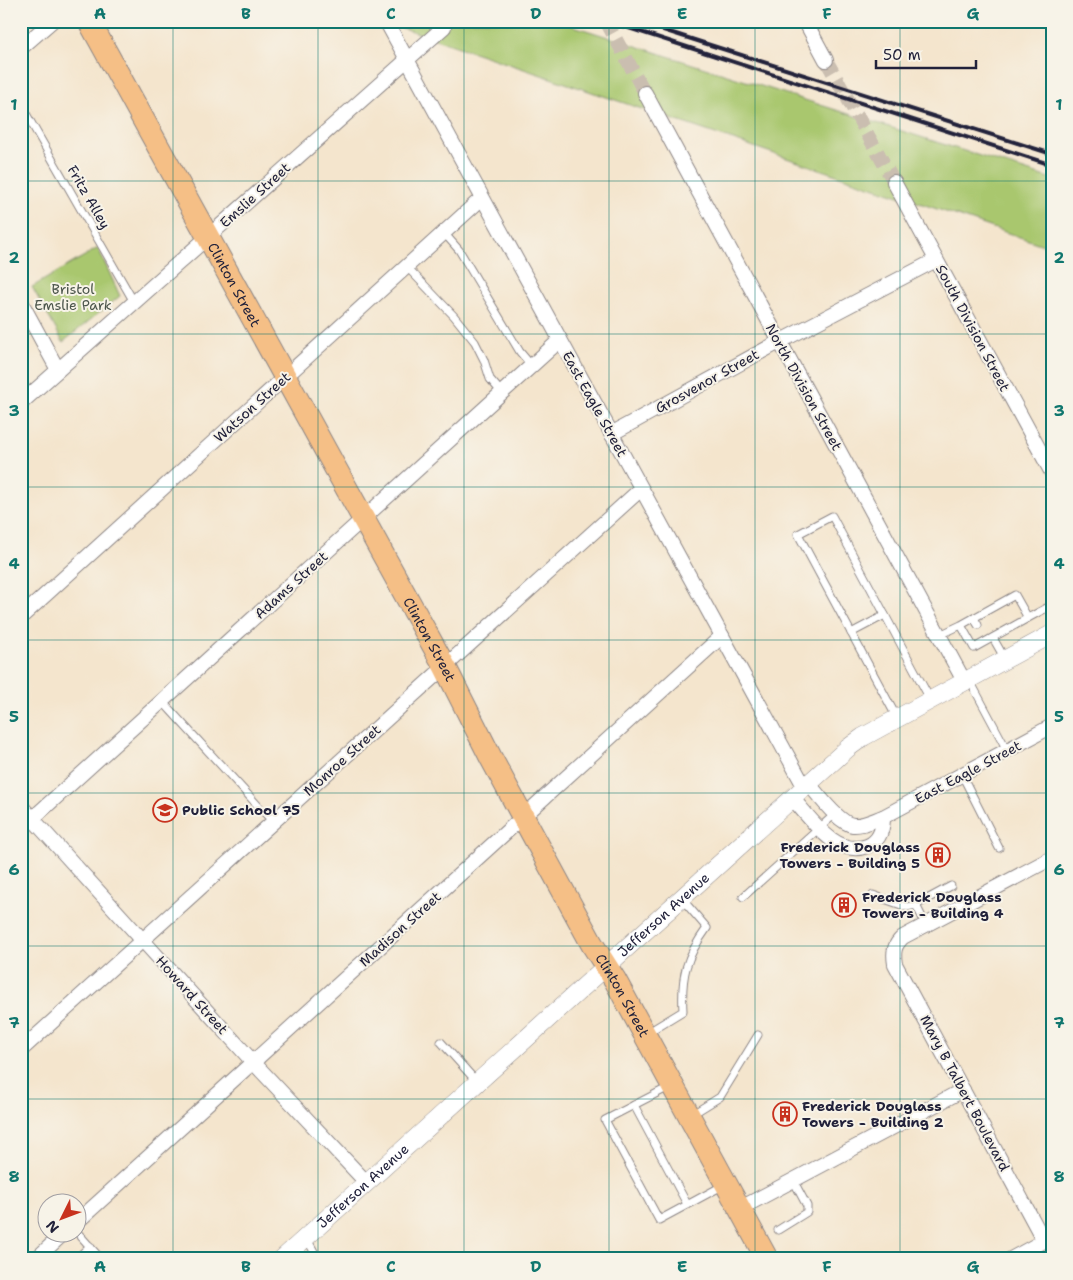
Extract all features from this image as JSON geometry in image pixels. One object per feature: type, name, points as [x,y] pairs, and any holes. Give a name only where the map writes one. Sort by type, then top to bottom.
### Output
[{"type":"main road","name":"Clinton Street","points":[[89,21],[284,378],[445,667],[523,817],[766,1259]]},
{"type":"street","points":[[21,48],[52,21]]},
{"type":"street","name":"East Eagle Street","points":[[386,21],[722,636],[820,828],[834,842],[858,848],[871,844],[879,836],[883,829],[883,817]]},
{"type":"street","points":[[805,21],[826,60]]},
{"type":"street","name":"Emslie Street","points":[[21,403],[444,26]]},
{"type":"street","name":"North Division Street","points":[[645,93],[779,342],[966,680]]},
{"type":"street","name":"South Division Street","points":[[894,182],[1052,473]]},
{"type":"street","name":"Watson Street","points":[[21,617],[482,198]]},
{"type":"street","name":"Grosvenor Street","points":[[611,434],[779,342],[936,260]]},
{"type":"street","points":[[21,302],[58,370]]},
{"type":"street","name":"Adams Street","points":[[21,829],[560,340]]},
{"type":"street","name":"Monroe Street","points":[[21,1050],[641,489]]},
{"type":"street","name":"Jefferson Avenue","points":[[282,1259],[801,789],[856,742],[1052,634]]},
{"type":"street","name":"Madison Street","points":[[88,1212],[722,636]]},
{"type":"street","name":"East Eagle Street","points":[[801,789],[844,822],[856,825],[883,817],[1052,726]]},
{"type":"street","name":"Howard Street","points":[[21,806],[253,1062],[366,1182]]},
{"type":"street","points":[[926,925],[1052,858]]},
{"type":"street","name":"Mary B Talbert Boulevard","points":[[926,925],[896,944],[893,954],[895,964],[1044,1241]]},
{"type":"street","points":[[740,1209],[963,1090]]},
{"type":"street","points":[[1011,1259],[1044,1241]]},
{"type":"street","points":[[36,1259],[54,1242]]},
{"type":"lane","name":"Fritz Alley","points":[[21,105],[134,302]]},
{"type":"lane","points":[[444,233],[460,250],[520,352],[532,366]]},
{"type":"lane","points":[[407,267],[454,316],[475,342],[484,360],[490,379],[502,393]]},
{"type":"lane","points":[[897,718],[798,534],[832,516],[930,700]]},
{"type":"lane","points":[[940,635],[989,614],[1001,602],[1014,595],[1028,618]]},
{"type":"lane","points":[[1001,602],[1005,610]]},
{"type":"lane","points":[[961,625],[974,648],[999,632],[1052,606]]},
{"type":"lane","points":[[851,633],[885,615]]},
{"type":"lane","points":[[988,639],[1005,660]]},
{"type":"lane","points":[[966,680],[1007,750]]},
{"type":"lane","points":[[162,701],[273,822]]},
{"type":"lane","points":[[962,775],[999,848]]},
{"type":"lane","points":[[743,897],[835,814]]},
{"type":"lane","points":[[873,894],[907,908],[916,906],[951,886]]},
{"type":"lane","points":[[644,1034],[683,1011],[682,989],[685,968],[694,946],[707,928],[681,898]]},
{"type":"lane","points":[[916,906],[926,925]]},
{"type":"lane","points":[[689,1116],[720,1097],[758,1035]]},
{"type":"lane","points":[[441,1042],[477,1082]]},
{"type":"lane","points":[[672,1085],[605,1120],[645,1195],[659,1220],[726,1184]]},
{"type":"lane","points":[[634,1105],[688,1204]]},
{"type":"lane","points":[[778,1230],[807,1212],[807,1206],[793,1180]]},
{"type":"lane","points":[[306,1237],[318,1259]]},
{"type":"lane","points":[[1042,1259],[1044,1241]]},
{"type":"lane","points":[[86,1242],[101,1259]]},
{"type":"lane","points":[[76,1259],[90,1246]]},
{"type":"green space","points":[[382,21],[558,21],[1052,179],[1052,248]]},
{"type":"green space","name":"Bristol Emslie Park","points":[[98,248],[120,296],[63,342],[32,287]]},
{"type":"tunnel","points":[[606,21],[645,93]]},
{"type":"tunnel","points":[[826,60],[894,182]]},
{"type":"railway","points":[[607,21],[1052,165]]},
{"type":"railway","points":[[635,21],[1052,154]]},
{"type":"place","name":"Public School 75","points":[[165,810]]},
{"type":"place","name":"Frederick Douglass Towers - Building 5","points":[[938,855]]},
{"type":"place","name":"Frederick Douglass Towers - Building 4","points":[[844,905]]},
{"type":"place","name":"Frederick Douglass Towers - Building 2","points":[[785,1114]]}]
